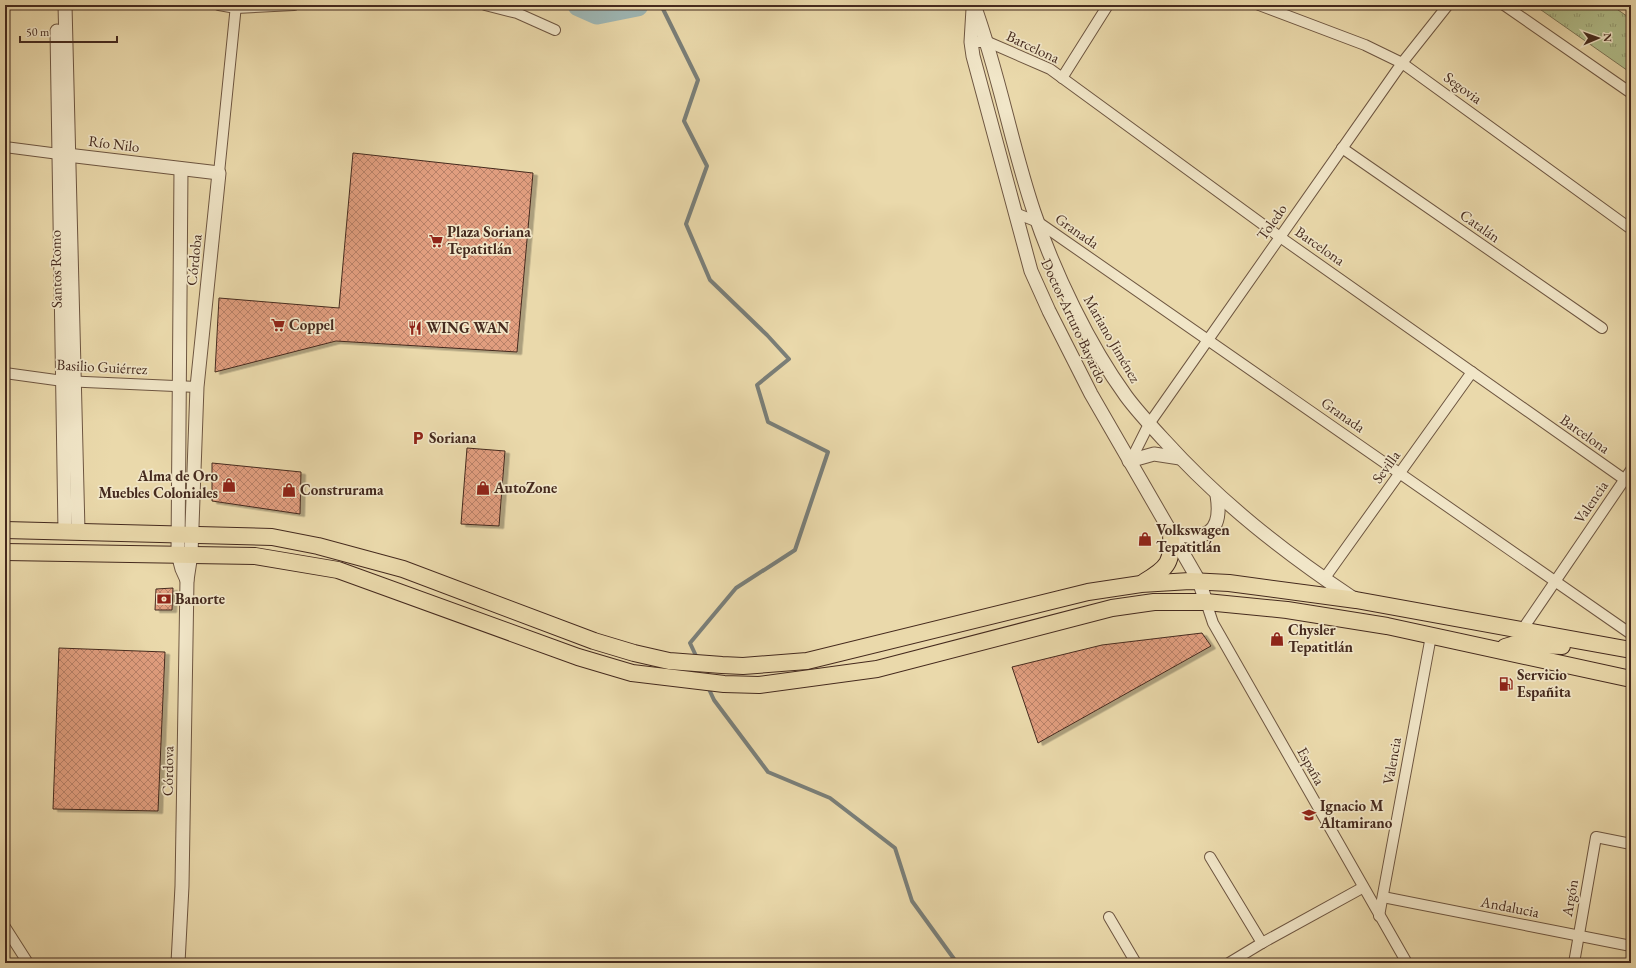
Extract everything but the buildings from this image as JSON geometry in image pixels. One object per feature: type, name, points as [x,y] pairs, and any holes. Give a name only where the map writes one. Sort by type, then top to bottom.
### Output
[{"type":"main road","points":[[5,530],[72,531],[188,529],[272,537],[318,546],[403,569],[594,641],[634,654],[669,661],[722,665],[743,666],[807,661],[1088,592],[1141,584],[1199,581],[1229,583],[1356,600],[1631,650]]},
{"type":"main road","points":[[5,539],[25,535],[34,530]]},
{"type":"main road","points":[[1141,584],[1160,573],[1170,560],[1172,549],[1171,533]]},
{"type":"main road","points":[[5,552],[255,556],[338,570],[578,657],[632,673],[672,679],[724,684],[759,685],[877,669],[1072,617],[1112,608],[1154,602],[1206,602],[1287,610],[1387,626],[1631,679]]},
{"type":"main road","points":[[1494,649],[1515,644],[1581,646],[1601,645]]},
{"type":"main road","points":[[1611,674],[1631,672]]},
{"type":"street","name":"Santos Romo","points":[[57,5],[64,154],[72,531]]},
{"type":"street","name":"Santos Romo","points":[[64,154],[65,5]]},
{"type":"street","points":[[219,5],[294,5]]},
{"type":"street","points":[[484,5],[517,13],[555,30]]},
{"type":"street","name":"Doctor Arturo Bayardo","points":[[974,5],[971,42],[1031,271],[1049,311],[1091,394],[1199,581],[1206,602]]},
{"type":"street","name":"Mariano Jiménez","points":[[974,5],[988,42],[1038,222],[1052,257],[1092,341],[1126,396],[1180,458],[1217,495],[1245,520],[1324,579],[1356,600]]},
{"type":"street","points":[[1062,78],[1108,5]]},
{"type":"street","name":"Segovia","points":[[1259,5],[1365,45],[1402,63],[1631,229]]},
{"type":"street","name":"Toledo","points":[[1129,461],[1149,424],[1280,236],[1402,63],[1448,5]]},
{"type":"street","points":[[1504,5],[1631,93]]},
{"type":"street","name":"Córdoba","points":[[185,554],[188,529],[197,387],[236,6]]},
{"type":"street","points":[[971,42],[988,42]]},
{"type":"street","name":"Barcelona","points":[[988,42],[1050,69],[1280,236],[1627,482]]},
{"type":"street","name":"Río Nilo","points":[[5,147],[219,173]]},
{"type":"street","name":"Catalán","points":[[1342,148],[1602,328]]},
{"type":"street","name":"Córdoba","points":[[181,169],[179,386],[188,529]]},
{"type":"street","name":"Granada","points":[[1015,213],[1038,222],[1556,580],[1631,634]]},
{"type":"street","name":"Sevilla","points":[[1324,579],[1472,372]]},
{"type":"street","name":"Basilio Guiérrez","points":[[5,373],[69,382],[197,387]]},
{"type":"street","points":[[1129,461],[1154,454],[1180,458]]},
{"type":"street","name":"Valencia","points":[[1522,630],[1556,580],[1627,482],[1631,470]]},
{"type":"street","points":[[1171,533],[1187,537],[1196,537],[1211,531],[1217,524],[1219,516],[1217,495]]},
{"type":"street","name":"Córdova","points":[[178,963],[182,886],[187,580],[182,568],[185,554]]},
{"type":"street","name":"España","points":[[1206,602],[1213,623],[1362,888],[1407,963]]},
{"type":"street","name":"Valencia","points":[[1379,916],[1431,636]]},
{"type":"street","name":"Argón","points":[[1574,963],[1596,837],[1631,844]]},
{"type":"street","points":[[1210,857],[1262,943]]},
{"type":"street","points":[[1229,963],[1262,943],[1362,888]]},
{"type":"street","name":"Andalucia","points":[[1383,897],[1631,946]]},
{"type":"street","points":[[1109,917],[1136,963]]},
{"type":"street","points":[[5,927],[28,963]]},
{"type":"green space","points":[[1534,5],[1611,5],[1631,19],[1631,73]]},
{"type":"waterway","points":[[579,5],[597,13],[637,5]]},
{"type":"waterway","points":[[661,5],[698,80],[684,121],[707,166],[686,224],[710,280],[767,335],[789,359],[757,385],[768,422],[828,452],[795,550],[736,588],[690,643],[697,658]]},
{"type":"waterway","points":[[708,687],[714,700],[768,772],[830,798],[895,848],[912,901],[957,963]]},
{"type":"waterway","points":[[1070,963],[1115,963]]},
{"type":"place","name":"Plaza Soriana Tepatitlán","points":[[436,241]]},
{"type":"place","name":"Coppel","points":[[278,325]]},
{"type":"place","name":"WING WAN","points":[[415,328]]},
{"type":"place","name":"Soriana","points":[[418,438]]},
{"type":"place","name":"Alma de Oro Muebles Coloniales","points":[[229,485]]},
{"type":"place","name":"AutoZone","points":[[483,488]]},
{"type":"place","name":"Construrama","points":[[289,490]]},
{"type":"place","name":"Volkswagen Tepatitlán","points":[[1145,539]]},
{"type":"place","name":"Banorte","points":[[164,599]]},
{"type":"place","name":"Chysler Tepatitlán","points":[[1277,639]]},
{"type":"place","name":"Servicio Españita","points":[[1506,684]]},
{"type":"place","name":"Ignacio M Altamirano","points":[[1309,815]]}]
